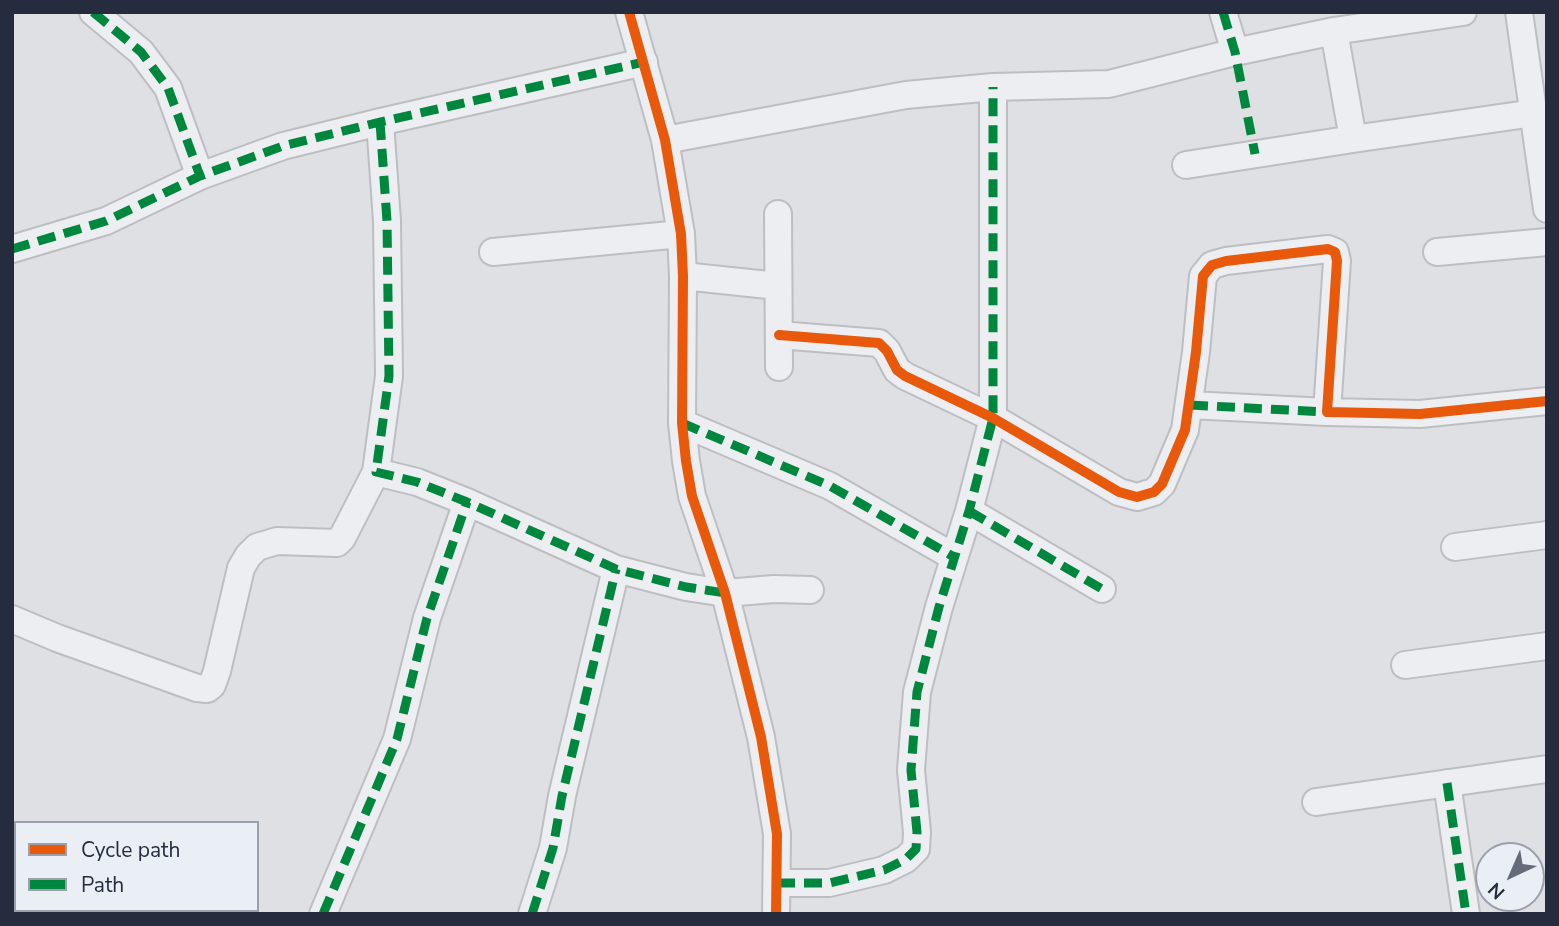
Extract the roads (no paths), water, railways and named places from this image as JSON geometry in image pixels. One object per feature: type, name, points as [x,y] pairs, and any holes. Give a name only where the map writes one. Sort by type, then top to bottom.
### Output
[{"type":"street","points":[[629,12],[665,141],[681,234],[682,424],[692,495],[725,593],[761,737],[777,834],[776,914]]},
{"type":"street","points":[[1223,12],[1235,52]]},
{"type":"street","points":[[665,141],[906,95],[993,87],[1109,84],[1235,52],[1334,32],[1463,12]]},
{"type":"street","points":[[1519,12],[1547,209]]},
{"type":"street","points":[[97,13],[141,52],[168,88],[200,176]]},
{"type":"street","points":[[1334,32],[1353,139]]},
{"type":"street","points":[[12,249],[106,221],[200,176],[283,146],[644,62]]},
{"type":"street","points":[[777,883],[830,883],[884,870],[906,859],[916,849],[911,770],[917,692],[993,418],[993,87]]},
{"type":"street","points":[[1185,166],[1534,113]]},
{"type":"street","points":[[12,619],[197,688],[207,689],[212,685],[217,671],[241,568],[248,556],[257,547],[277,541],[337,543],[345,533],[376,472],[389,376],[387,234],[380,122]]},
{"type":"street","points":[[778,214],[779,367]]},
{"type":"street","points":[[492,252],[681,234]]},
{"type":"street","points":[[1437,252],[1547,242]]},
{"type":"street","points":[[779,335],[879,343],[887,351],[897,370],[905,376],[993,418],[1119,492],[1137,497],[1154,492],[1162,484],[1185,430],[1203,276],[1212,265],[1226,261],[1328,249],[1335,252],[1337,261],[1327,412]]},
{"type":"street","points":[[683,276],[778,286]]},
{"type":"street","points":[[1190,405],[1420,414],[1547,401]]},
{"type":"street","points":[[682,424],[830,486],[954,557]]},
{"type":"street","points":[[376,472],[417,482],[467,502],[617,569],[686,587],[725,593],[774,589],[810,590]]},
{"type":"street","points":[[323,914],[397,739],[427,618],[467,502]]},
{"type":"street","points":[[969,511],[1102,589]]},
{"type":"street","points":[[1455,547],[1547,535]]},
{"type":"street","points":[[532,914],[554,848],[562,796],[617,569]]},
{"type":"street","points":[[1405,665],[1547,646]]},
{"type":"street","points":[[1316,802],[1547,769]]},
{"type":"street","points":[[1447,783],[1466,914]]}]
